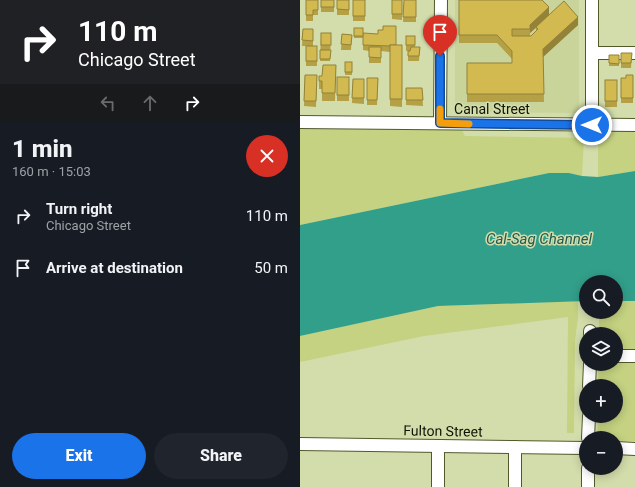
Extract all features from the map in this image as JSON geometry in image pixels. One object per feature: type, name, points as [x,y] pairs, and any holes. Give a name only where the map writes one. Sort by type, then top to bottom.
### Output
[{"type":"street","points":[[440,123],[441,0]]},
{"type":"street","points":[[592,0],[592,125]]},
{"type":"street","points":[[592,53],[635,53]]},
{"type":"street","name":"Canal Street","points":[[300,122],[635,125]]},
{"type":"street","points":[[623,356],[635,356]]},
{"type":"street","name":"Fulton Street","points":[[300,444],[579,448]]},
{"type":"street","points":[[438,446],[438,487]]},
{"type":"street","points":[[515,447],[515,487]]},
{"type":"street","points":[[623,448],[635,449]]},
{"type":"street","points":[[588,475],[588,487]]},
{"type":"shaded area","points":[[455,0],[579,0],[579,113],[455,112]]},
{"type":"shaded area","points":[[300,129],[459,129],[462,130],[465,136],[584,138],[582,176],[569,173],[549,173],[300,225]]},
{"type":"shaded area","points":[[598,129],[635,130],[635,171],[598,177]]},
{"type":"shaded area","points":[[578,301],[578,318],[575,340],[574,433],[567,433],[568,317],[424,336],[300,362],[300,336],[438,306]]},
{"type":"shaded area","points":[[623,301],[635,301],[635,441],[623,441],[623,431],[597,431],[598,423],[623,423],[623,379],[598,379],[598,371],[623,371],[623,327],[599,327],[599,319],[623,319]]},
{"type":"water","name":"Cal-Sag Channel","points":[[635,171],[635,301],[623,301],[623,275],[579,275],[579,301],[438,306],[300,336],[300,225],[549,173],[569,173],[598,177]]},
{"type":"building","points":[[306,0],[318,0],[318,10],[313,10],[313,15],[306,15]]},
{"type":"building","points":[[321,0],[334,0],[334,7],[321,7]]},
{"type":"building","points":[[337,0],[349,0],[349,10],[337,9]]},
{"type":"building","points":[[353,0],[365,0],[365,16],[353,16]]},
{"type":"building","points":[[392,0],[402,0],[402,14],[392,14]]},
{"type":"building","points":[[404,0],[416,0],[416,17],[403,17]]},
{"type":"building","points":[[459,0],[542,0],[549,7],[530,25],[530,29],[512,29],[512,36],[531,36],[538,29],[536,27],[564,1],[578,17],[543,49],[544,94],[467,94],[467,63],[512,63],[512,51],[497,35],[459,35]]},
{"type":"building","points":[[383,26],[396,26],[396,45],[363,45],[363,33],[378,34],[378,30],[383,30]]},
{"type":"building","points":[[354,28],[363,28],[363,36],[354,36]]},
{"type":"building","points":[[303,29],[313,29],[313,41],[302,40]]},
{"type":"building","points":[[321,33],[331,33],[331,45],[321,45]]},
{"type":"building","points":[[342,34],[352,35],[351,45],[341,44]]},
{"type":"building","points":[[406,36],[415,36],[415,45],[406,45]]},
{"type":"building","points":[[390,45],[402,45],[402,99],[390,99]]},
{"type":"building","points":[[306,46],[317,46],[317,61],[306,61]]},
{"type":"building","points":[[369,47],[381,47],[381,58],[369,57]]},
{"type":"building","points":[[411,47],[420,47],[419,56],[408,56],[408,51],[410,51]]},
{"type":"building","points":[[320,50],[331,50],[330,59],[320,59]]},
{"type":"building","points":[[621,53],[632,53],[631,63],[621,63]]},
{"type":"building","points":[[609,55],[619,55],[619,64],[609,63]]},
{"type":"building","points":[[345,62],[352,62],[352,72],[345,72]]},
{"type":"building","points":[[323,65],[336,65],[335,93],[322,93],[322,81],[319,81],[319,76],[322,76]]},
{"type":"building","points":[[305,75],[317,75],[316,101],[304,101]]},
{"type":"building","points":[[626,75],[633,75],[633,98],[621,98],[621,78],[626,78]]},
{"type":"building","points":[[337,77],[349,77],[349,95],[337,95]]},
{"type":"building","points":[[367,78],[378,78],[377,100],[367,100]]},
{"type":"building","points":[[353,79],[364,79],[364,98],[352,98]]},
{"type":"building","points":[[605,80],[617,80],[617,101],[605,101]]},
{"type":"building","points":[[406,88],[422,88],[423,100],[406,100]]},
{"type":"slow traffic","points":[[440,109],[440,123],[469,124]]},
{"type":"route","points":[[440,56],[440,123],[592,125]]}]
